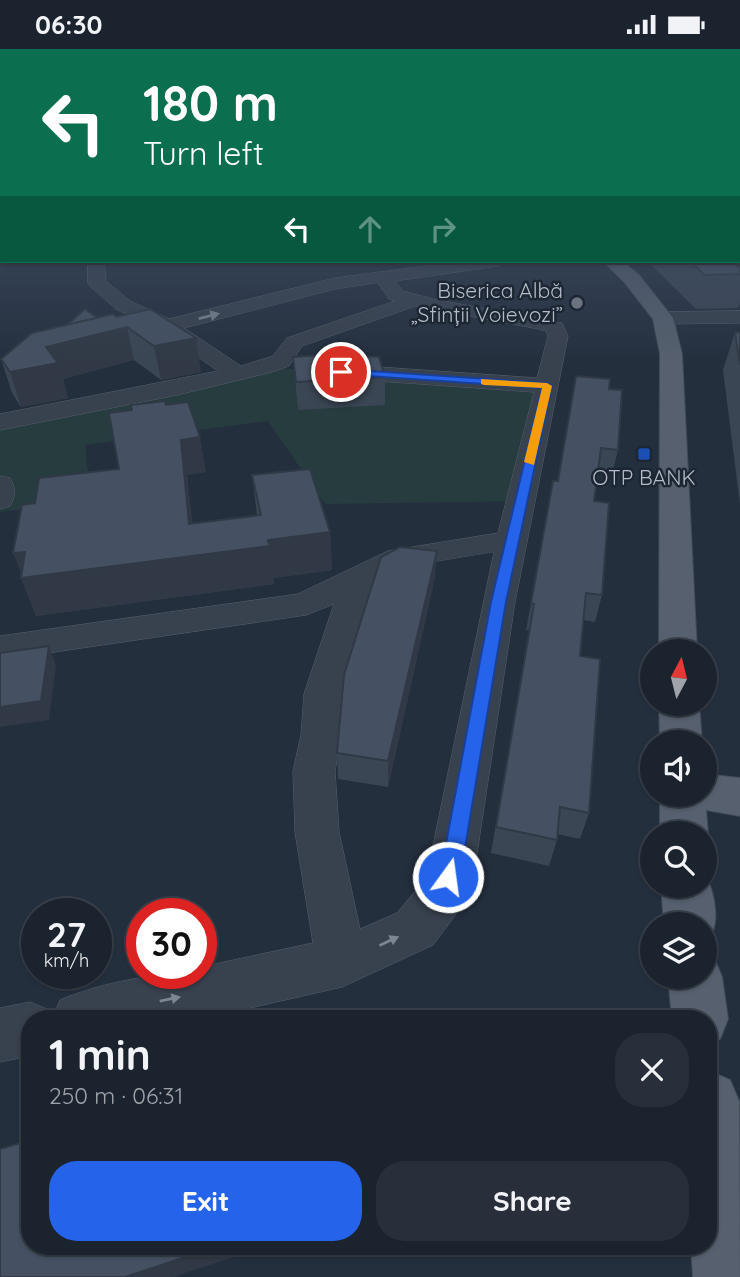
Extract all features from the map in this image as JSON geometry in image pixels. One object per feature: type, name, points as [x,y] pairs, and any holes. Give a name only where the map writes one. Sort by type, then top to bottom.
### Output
[{"type":"main road","points":[[614,263],[632,279],[663,318],[671,353],[678,639]]},
{"type":"main road","points":[[717,794],[740,797]]},
{"type":"main road","points":[[696,989],[699,1010]]},
{"type":"main road","points":[[717,1175],[728,1277]]},
{"type":"street","points":[[96,263],[97,283],[123,305],[167,326],[236,373]]},
{"type":"street","points":[[103,342],[167,326],[329,277],[382,277],[417,266],[466,263]]},
{"type":"street","points":[[121,1010],[342,962],[415,929],[442,895],[453,860],[498,602],[558,336],[555,327],[396,295],[382,277]]},
{"type":"street","points":[[0,422],[264,367],[281,361],[293,342],[415,300]]},
{"type":"street","points":[[663,318],[740,317]]},
{"type":"street","points":[[264,367],[547,386]]},
{"type":"street","points":[[0,484],[0,500]]},
{"type":"street","points":[[0,648],[306,604],[399,558],[512,540]]},
{"type":"street","points":[[342,962],[317,832],[314,771],[321,735],[323,694],[359,576]]},
{"type":"street","points":[[0,1035],[21,1031]]},
{"type":"green space","points":[[264,367],[547,386],[521,501],[325,504],[268,421],[85,445],[91,499],[0,512],[0,422]]},
{"type":"building","points":[[691,263],[734,263],[740,268],[740,274],[705,275]]},
{"type":"building","points":[[85,309],[97,318],[67,325]]},
{"type":"building","points":[[150,309],[196,338],[154,346],[127,327],[46,347],[58,363],[10,372],[1,359],[32,333],[113,314],[116,317]]},
{"type":"building","points":[[735,332],[740,333],[740,365]]},
{"type":"building","points":[[338,354],[379,357],[385,377],[296,382],[293,357]]},
{"type":"building","points":[[576,376],[610,379],[609,389],[622,390],[618,450],[601,448],[594,501],[609,503],[602,595],[586,593],[580,656],[600,659],[589,813],[560,807],[557,840],[496,827],[534,604],[531,603],[553,481],[558,481]]},
{"type":"building","points":[[165,401],[166,405],[188,402],[200,437],[181,440],[189,524],[261,515],[252,475],[310,469],[330,532],[268,540],[270,546],[21,578],[25,552],[13,553],[22,505],[35,503],[39,478],[119,469],[109,413],[132,410],[131,405]]},
{"type":"building","points":[[400,547],[437,551],[388,761],[337,753],[344,675],[381,557]]},
{"type":"building","points":[[49,646],[41,701],[0,707],[0,653]]},
{"type":"building","points":[[21,1143],[21,1255],[192,1255],[125,1277],[0,1277],[0,1149]]},
{"type":"slow traffic","points":[[484,382],[547,386],[530,462]]},
{"type":"place","name":"Biserica Albă „Sfinții Voievozi”","points":[[577,303]]},
{"type":"place","name":"OTP BANK","points":[[644,454]]},
{"type":"route","points":[[341,372],[547,386],[498,602],[448,877]]}]
